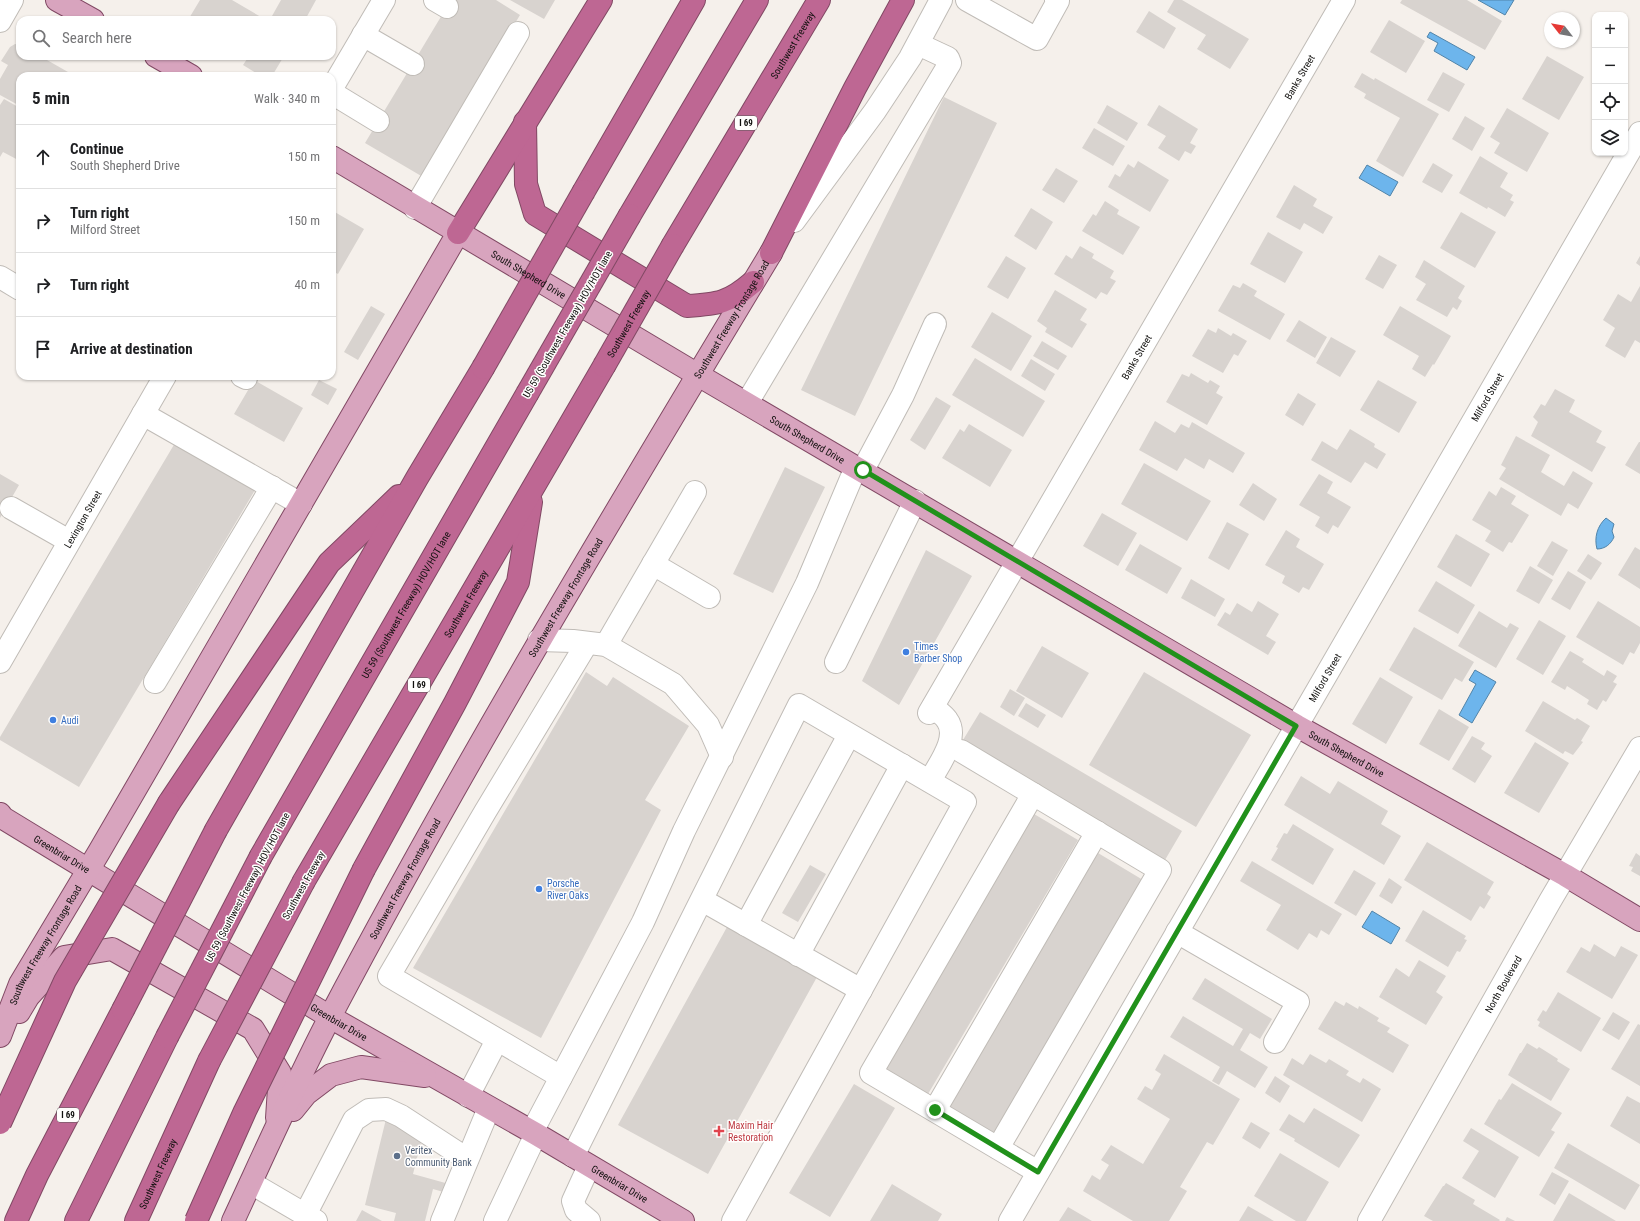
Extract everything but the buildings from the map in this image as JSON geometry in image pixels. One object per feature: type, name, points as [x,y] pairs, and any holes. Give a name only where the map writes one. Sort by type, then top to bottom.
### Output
[{"type":"highway","points":[[458,233],[601,0]]},
{"type":"highway","name":"I 69","points":[[16,1221],[41,1168],[216,830],[417,478],[483,368],[694,0]]},
{"type":"highway","name":"US 59 (Southwest Freeway) HOV/HOT lane","points":[[76,1221],[167,1037],[261,856],[630,215],[757,0]]},
{"type":"highway","name":"Southwest Freeway","points":[[136,1221],[209,1061],[304,881],[673,245],[819,0]]},
{"type":"highway","points":[[771,252],[855,88],[903,0]]},
{"type":"highway","points":[[525,122],[526,184],[535,214],[687,306],[712,305],[737,296],[753,282]]},
{"type":"highway","points":[[0,1123],[65,981],[169,803],[329,563],[417,478]]},
{"type":"highway","points":[[196,1221],[245,1111],[364,868],[455,704],[518,582],[532,489]]},
{"type":"main road","points":[[57,0],[86,16]]},
{"type":"main road","points":[[163,60],[184,72]]},
{"type":"main road","name":"South Shepherd Drive","points":[[336,159],[415,208],[698,375],[860,468],[1296,726],[1565,875],[1640,920]]},
{"type":"main road","name":"Southwest Freeway Frontage Road","points":[[0,1036],[20,984],[89,869],[458,233]]},
{"type":"main road","name":"Southwest Freeway Frontage Road","points":[[233,1221],[330,1018],[402,882],[539,640],[771,252]]},
{"type":"main road","name":"Greenbriar Drive","points":[[1,816],[330,1018],[534,1133],[683,1221]]},
{"type":"main road","points":[[0,1043],[28,997],[64,957],[112,949],[254,1029],[280,1073],[276,1131]]},
{"type":"main road","points":[[276,1131],[306,1094],[330,1075],[361,1067],[437,1078]]},
{"type":"street","points":[[0,21],[12,0]]},
{"type":"street","points":[[336,81],[384,0]]},
{"type":"street","name":"Southwest Freeway Frontage Road","points":[[771,252],[875,111],[918,44],[941,0]]},
{"type":"street","points":[[967,0],[1037,39],[1058,1],[1056,0]]},
{"type":"street","name":"Banks Street","points":[[930,781],[950,744],[951,730],[948,720],[931,710],[1344,0]]},
{"type":"street","points":[[363,35],[413,64]]},
{"type":"street","points":[[415,208],[441,155],[511,41]]},
{"type":"street","points":[[747,403],[950,63],[948,58],[918,44]]},
{"type":"street","points":[[336,95],[378,121]]},
{"type":"street","name":"Milford Street","points":[[1010,1221],[1640,133]]},
{"type":"street","points":[[0,277],[16,287]]},
{"type":"street","points":[[495,1221],[534,1133],[561,1077],[643,922],[684,831],[807,583],[860,468],[903,395],[935,324]]},
{"type":"street","name":"Lexington Street","points":[[0,662],[163,380]]},
{"type":"street","points":[[143,414],[301,504]]},
{"type":"street","points":[[155,682],[272,487]]},
{"type":"street","points":[[561,1077],[390,976],[485,812],[596,644],[653,564],[695,492]]},
{"type":"street","points":[[836,662],[915,501]]},
{"type":"street","points":[[11,508],[69,541]]},
{"type":"street","points":[[653,564],[709,597]]},
{"type":"street","points":[[539,640],[573,640],[596,644],[673,684],[708,725],[722,757]]},
{"type":"street","points":[[589,1221],[576,1210],[573,1201],[581,1161],[702,900],[799,705],[965,802],[733,1221]]},
{"type":"street","points":[[746,925],[849,735]]},
{"type":"street","name":"North Boulevard","points":[[1369,1221],[1565,875],[1640,748]]},
{"type":"street","points":[[961,751],[1160,870],[998,1148]]},
{"type":"street","points":[[798,955],[902,765]]},
{"type":"street","points":[[1033,794],[871,1073],[1038,1172]]},
{"type":"street","points":[[935,1110],[1097,832]]},
{"type":"street","points":[[702,900],[861,990]]},
{"type":"street","points":[[1178,932],[1298,1002],[1275,1042]]},
{"type":"street","points":[[468,1096],[497,1040]]},
{"type":"street","points":[[442,1221],[489,1108]]},
{"type":"street","points":[[251,1183],[311,1218],[354,1120],[369,1110],[386,1109],[401,1116],[467,1159]]},
{"type":"water","points":[[1478,0],[1514,0],[1505,15]]},
{"type":"water","points":[[1430,32],[1475,57],[1467,70],[1434,51],[1438,43],[1427,37]]},
{"type":"water","points":[[1367,165],[1398,182],[1390,196],[1359,178]]},
{"type":"water","points":[[1606,518],[1614,524],[1612,531],[1614,537],[1607,546],[1597,549],[1597,532],[1600,525]]},
{"type":"water","points":[[1475,670],[1496,682],[1472,723],[1459,715],[1476,684],[1469,680]]},
{"type":"water","points":[[1372,911],[1400,928],[1391,944],[1362,927]]},
{"type":"place","name":"Times Barber Shop","points":[[906,652]]},
{"type":"place","name":"Audi","points":[[53,720]]},
{"type":"place","name":"Porsche River Oaks","points":[[539,889]]},
{"type":"place","name":"Maxim Hair Restoration","points":[[719,1131]]},
{"type":"place","name":"Veritex Community Bank","points":[[397,1156]]},
{"type":"route","points":[[863,470],[1296,726],[1038,1172],[935,1110]]}]
